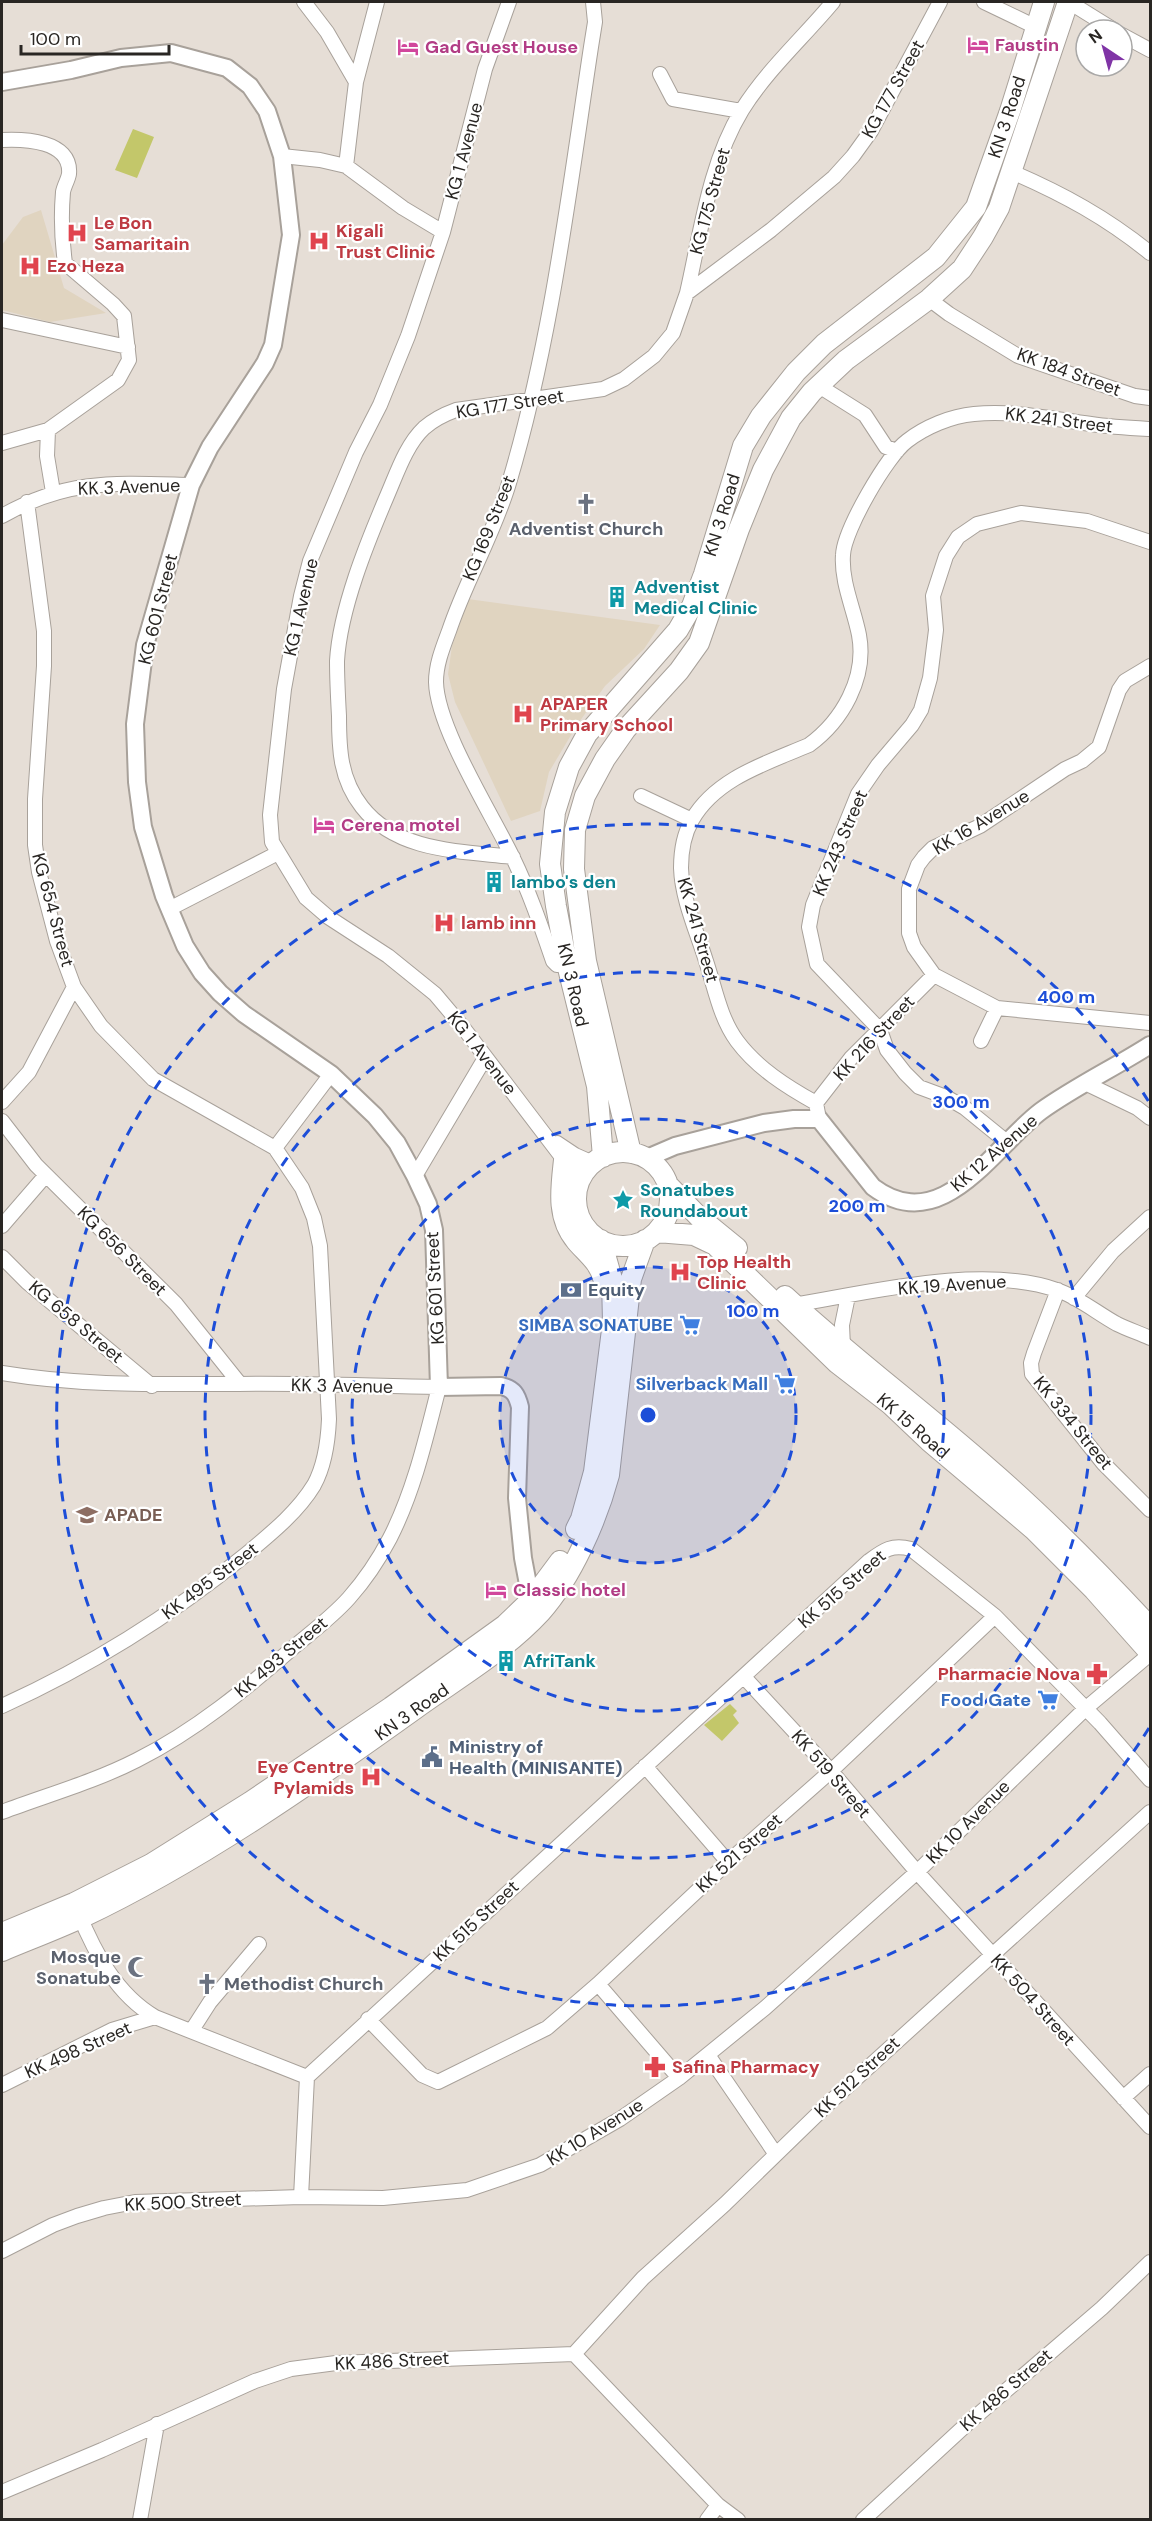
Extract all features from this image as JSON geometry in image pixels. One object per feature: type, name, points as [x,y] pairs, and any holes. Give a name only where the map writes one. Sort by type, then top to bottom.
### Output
[{"type":"highway","name":"KN 3 Road","points":[[606,1085],[577,962],[556,906],[550,864],[555,812],[569,767],[587,734],[678,630],[692,606],[743,446],[761,416],[796,372],[824,344],[936,257],[976,207],[1010,111],[1044,2]]},
{"type":"highway","name":"KN 3 Road","points":[[577,962],[575,830],[585,796],[605,759],[626,729],[680,671],[699,643],[739,529],[763,470],[790,418],[846,360],[929,299],[962,269],[983,237],[999,208],[1068,2]]},
{"type":"highway","points":[[606,1085],[639,1156]]},
{"type":"highway","points":[[606,1085],[592,1166],[576,1202],[581,1219],[589,1231],[601,1240],[616,1245],[631,1245],[651,1236]]},
{"type":"highway","points":[[592,1166],[616,1153],[639,1156],[660,1170],[668,1185],[670,1202],[666,1218],[651,1236],[617,1317]]},
{"type":"highway","points":[[564,1160],[561,1207],[565,1223],[574,1240],[595,1260],[602,1275],[607,1298],[617,1317]]},
{"type":"highway","name":"KK 15 Road","points":[[668,1185],[794,1305],[873,1374],[987,1466],[1034,1509],[1150,1627]]},
{"type":"highway","name":"KK 15 Road","points":[[651,1236],[694,1235],[715,1245],[837,1363],[890,1404],[929,1441],[1033,1529],[1095,1590],[1150,1653]]},
{"type":"highway","points":[[601,1240],[612,1279],[617,1317]]},
{"type":"highway","name":"KN 3 Road","points":[[2,1934],[78,1911],[140,1887],[242,1828],[475,1668],[570,1569],[603,1500],[609,1475],[617,1317]]},
{"type":"highway","name":"KN 3 Road","points":[[536,1606],[581,1519],[594,1473],[617,1317]]},
{"type":"highway","name":"KN 3 Road","points":[[2,1951],[78,1911]]},
{"type":"main road","name":"KG 601 Street","points":[[2,82],[71,70],[121,58],[171,53],[205,60],[228,68],[250,86],[267,111],[282,156],[291,235],[273,345],[265,363],[210,447],[191,485],[145,645],[135,724],[137,782],[143,827],[169,909],[185,946],[202,973],[219,993],[244,1014],[331,1074],[375,1116],[397,1143],[415,1176],[428,1204],[434,1230],[439,1387]]},
{"type":"main road","name":"KK 12 Avenue","points":[[818,1111],[873,1187],[884,1196],[904,1202],[937,1198],[956,1191],[1008,1143],[1029,1120],[1084,1083],[1150,1045]]},
{"type":"main road","points":[[639,1156],[764,1124],[794,1119],[818,1111]]},
{"type":"main road","name":"KK 3 Avenue","points":[[439,1387],[501,1386],[510,1388],[517,1396],[520,1407],[517,1498],[523,1557],[536,1606]]},
{"type":"main road","points":[[523,1557],[548,1579]]},
{"type":"street","points":[[304,2],[327,32],[356,82]]},
{"type":"street","points":[[346,166],[356,82],[377,2]]},
{"type":"street","name":"KG 1 Avenue","points":[[509,2],[485,69],[443,232],[408,336],[310,561],[301,596],[284,689],[271,803],[272,842],[306,898],[328,917],[388,956],[435,994],[564,1160],[592,1166]]},
{"type":"street","name":"KG 169 Street","points":[[577,962],[557,965],[553,961],[527,886],[450,734],[440,704],[436,682],[439,659],[461,596],[497,520],[509,486],[532,400],[595,22],[593,2]]},
{"type":"street","name":"KG 175 Street","points":[[687,293],[712,182],[723,148],[741,111],[761,83],[833,2]]},
{"type":"street","name":"KG 177 Street","points":[[513,857],[429,847],[404,838],[380,825],[362,807],[347,783],[339,756],[338,661],[345,616],[365,546],[404,457],[424,428],[456,410],[603,389],[624,380],[654,356],[673,333],[687,293],[771,230],[834,177],[853,156],[871,131],[940,2]]},
{"type":"street","points":[[984,2],[1036,27]]},
{"type":"street","points":[[1068,2],[1094,18]]},
{"type":"street","points":[[1134,41],[1150,50]]},
{"type":"street","points":[[660,74],[673,99],[741,111]]},
{"type":"street","points":[[2,141],[36,141],[55,149],[63,157],[69,173],[63,191],[62,244],[65,263],[124,316],[129,360],[118,380],[48,430],[2,443]]},
{"type":"street","points":[[282,156],[320,160],[346,166],[403,208],[443,232]]},
{"type":"street","points":[[1012,172],[1065,195],[1150,253]]},
{"type":"street","name":"KK 184 Street","points":[[929,299],[949,314],[1018,356],[1135,396],[1150,398]]},
{"type":"street","points":[[2,320],[128,347]]},
{"type":"street","points":[[819,386],[865,415],[886,447],[897,451]]},
{"type":"street","name":"KK 241 Street","points":[[818,1111],[760,1065],[744,1050],[728,1027],[686,894],[681,868],[684,841],[692,820],[708,798],[727,782],[809,745],[845,709],[853,686],[861,647],[843,555],[846,538],[865,502],[897,451],[907,441],[949,419],[972,414],[1005,412],[1150,429]]},
{"type":"street","points":[[48,430],[47,456],[53,492]]},
{"type":"street","name":"KK 3 Avenue","points":[[2,516],[27,502],[53,492],[93,485],[191,485]]},
{"type":"street","name":"KG 654 Street","points":[[27,502],[44,630],[45,666],[35,800],[35,845],[39,872],[54,929],[74,987],[101,1026],[153,1079],[275,1148],[302,1188],[314,1218],[320,1246],[329,1386]]},
{"type":"street","name":"KK 243 Street","points":[[1008,1143],[965,1108],[946,1097],[919,1087],[887,1050],[880,1030],[817,964],[809,927],[817,895],[858,794],[921,710],[930,678],[936,630],[933,596],[946,556],[958,537],[977,524],[1021,513],[1087,521],[1150,542]]},
{"type":"street","name":"KK 16 Avenue","points":[[1150,666],[1125,681],[1119,690],[1099,747],[1082,761],[981,826],[933,848],[918,865],[909,889],[909,933],[914,947],[934,975],[997,1008],[1150,1023]]},
{"type":"street","points":[[641,796],[692,820]]},
{"type":"street","points":[[169,909],[278,853]]},
{"type":"street","name":"KK 216 Street","points":[[818,1111],[850,1058],[934,975]]},
{"type":"street","points":[[2,1102],[29,1072],[74,987]]},
{"type":"street","points":[[981,1041],[997,1008]]},
{"type":"street","points":[[415,1176],[485,1058]]},
{"type":"street","points":[[275,1148],[331,1074]]},
{"type":"street","points":[[1084,1083],[1137,1108],[1150,1118]]},
{"type":"street","name":"KG 656 Street","points":[[2,1121],[14,1139],[46,1175],[176,1304],[240,1384]]},
{"type":"street","name":"KG 1 Avenue","points":[[546,1134],[592,1166]]},
{"type":"street","points":[[2,1226],[46,1175]]},
{"type":"street","points":[[1074,1298],[1113,1251],[1150,1217]]},
{"type":"street","name":"KG 658 Street","points":[[2,1257],[27,1282],[152,1386]]},
{"type":"street","name":"KK 19 Avenue","points":[[794,1305],[944,1282],[990,1279],[1027,1282],[1058,1290],[1117,1324],[1150,1338]]},
{"type":"street","name":"KK 334 Street","points":[[1058,1290],[1034,1353],[1031,1363],[1032,1374],[1103,1463],[1150,1510]]},
{"type":"street","points":[[843,1347],[842,1325],[848,1296]]},
{"type":"street","name":"KK 3 Avenue","points":[[2,1372],[59,1380],[152,1386],[240,1384],[439,1387]]},
{"type":"street","name":"KK 495 Street","points":[[2,1706],[33,1692],[136,1634],[217,1578],[290,1515],[305,1499],[324,1460],[328,1443],[329,1386]]},
{"type":"street","name":"KK 493 Street","points":[[2,1812],[100,1777],[173,1740],[255,1680],[341,1607],[369,1573],[390,1537],[411,1488],[439,1387]]},
{"type":"street","name":"KK 515 Street","points":[[308,2077],[368,2019],[869,1561],[888,1547],[899,1545],[911,1549],[995,1616]]},
{"type":"street","points":[[995,1616],[1150,1780]]},
{"type":"street","name":"KK 521 Street","points":[[368,2019],[422,2075],[438,2082],[547,2028],[831,1771],[995,1616]]},
{"type":"street","name":"KK 10 Avenue","points":[[301,2197],[354,2198],[425,2195],[467,2190],[540,2165],[620,2119],[679,2078],[765,2008],[917,1872],[1085,1709],[1150,1653]]},
{"type":"street","name":"KK 519 Street","points":[[744,1677],[831,1771],[917,1872]]},
{"type":"street","points":[[645,1766],[728,1862]]},
{"type":"street","name":"KK 512 Street","points":[[574,2354],[644,2278],[725,2204],[775,2153],[1150,1812]]},
{"type":"street","name":"KK 504 Street","points":[[917,1872],[1150,2127]]},
{"type":"street","points":[[78,1911],[115,1983],[137,2006],[155,2017],[308,2077],[301,2197]]},
{"type":"street","points":[[192,2030],[210,2002],[259,1944]]},
{"type":"street","points":[[598,1984],[679,2078]]},
{"type":"street","name":"KK 498 Street","points":[[2,2085],[112,2030],[155,2017]]},
{"type":"street","points":[[708,2055],[775,2153]]},
{"type":"street","points":[[1123,2098],[1150,2074]]},
{"type":"street","name":"KK 500 Street","points":[[2,2251],[69,2219],[104,2208],[135,2202],[301,2197]]},
{"type":"street","name":"KK 486 Street","points":[[863,2520],[967,2424],[1102,2308],[1150,2262]]},
{"type":"street","points":[[574,2354],[718,2505],[738,2520]]},
{"type":"street","name":"KK 486 Street","points":[[2,2492],[255,2381],[291,2369],[336,2362],[574,2354]]},
{"type":"street","points":[[140,2520],[157,2424]]},
{"type":"street","points":[[707,2520],[718,2505]]},
{"type":"shaded area","name":"Ezo Heza","points":[[41,210],[64,288],[106,313],[50,322],[2,310],[2,245],[23,217]]},
{"type":"shaded area","name":"APAPER Primary School","points":[[468,599],[660,625],[644,649],[605,686],[577,725],[549,772],[540,811],[511,821],[455,702],[448,674],[452,646]]},
{"type":"shaded area","name":"lamb inn","points":[[439,910],[458,919],[450,936],[431,927]]},
{"type":"green space","points":[[133,129],[154,137],[137,178],[115,170]]},
{"type":"green space","points":[[730,1704],[737,1711],[733,1715],[739,1723],[722,1741],[704,1725]]},
{"type":"place","name":"Faustin","points":[[978,45]]},
{"type":"place","name":"Gad Guest House","points":[[408,47]]},
{"type":"place","name":"Le Bon Samaritain","points":[[77,233]]},
{"type":"place","name":"Kigali Trust Clinic","points":[[319,241]]},
{"type":"place","name":"Ezo Heza","points":[[30,266]]},
{"type":"place","name":"Adventist Church","points":[[586,504]]},
{"type":"place","name":"Adventist Medical Clinic","points":[[617,597]]},
{"type":"place","name":"APAPER Primary School","points":[[523,714]]},
{"type":"place","name":"Cerena motel","points":[[324,825]]},
{"type":"place","name":"lambo's den","points":[[494,882]]},
{"type":"place","name":"lamb inn","points":[[444,923]]},
{"type":"place","name":"Sonatubes Roundabout","points":[[623,1200]]},
{"type":"place","name":"Top Health Clinic","points":[[680,1272]]},
{"type":"place","name":"Equity","points":[[571,1290]]},
{"type":"place","name":"SIMBA SONATUBE","points":[[690,1325]]},
{"type":"place","name":"Silverback Mall","points":[[785,1384]]},
{"type":"place","name":"APADE","points":[[87,1515]]},
{"type":"place","name":"Classic hotel","points":[[496,1590]]},
{"type":"place","name":"AfriTank","points":[[506,1661]]},
{"type":"place","name":"Pharmacie Nova","points":[[1097,1674]]},
{"type":"place","name":"Food Gate","points":[[1048,1700]]},
{"type":"place","name":"Ministry of Health (MINISANTE)","points":[[432,1757]]},
{"type":"place","name":"Eye Centre Pylamids","points":[[371,1777]]},
{"type":"place","name":"Mosque Sonatube","points":[[138,1967]]},
{"type":"place","name":"Methodist Church","points":[[207,1984]]},
{"type":"place","name":"Safina Pharmacy","points":[[655,2067]]}]
